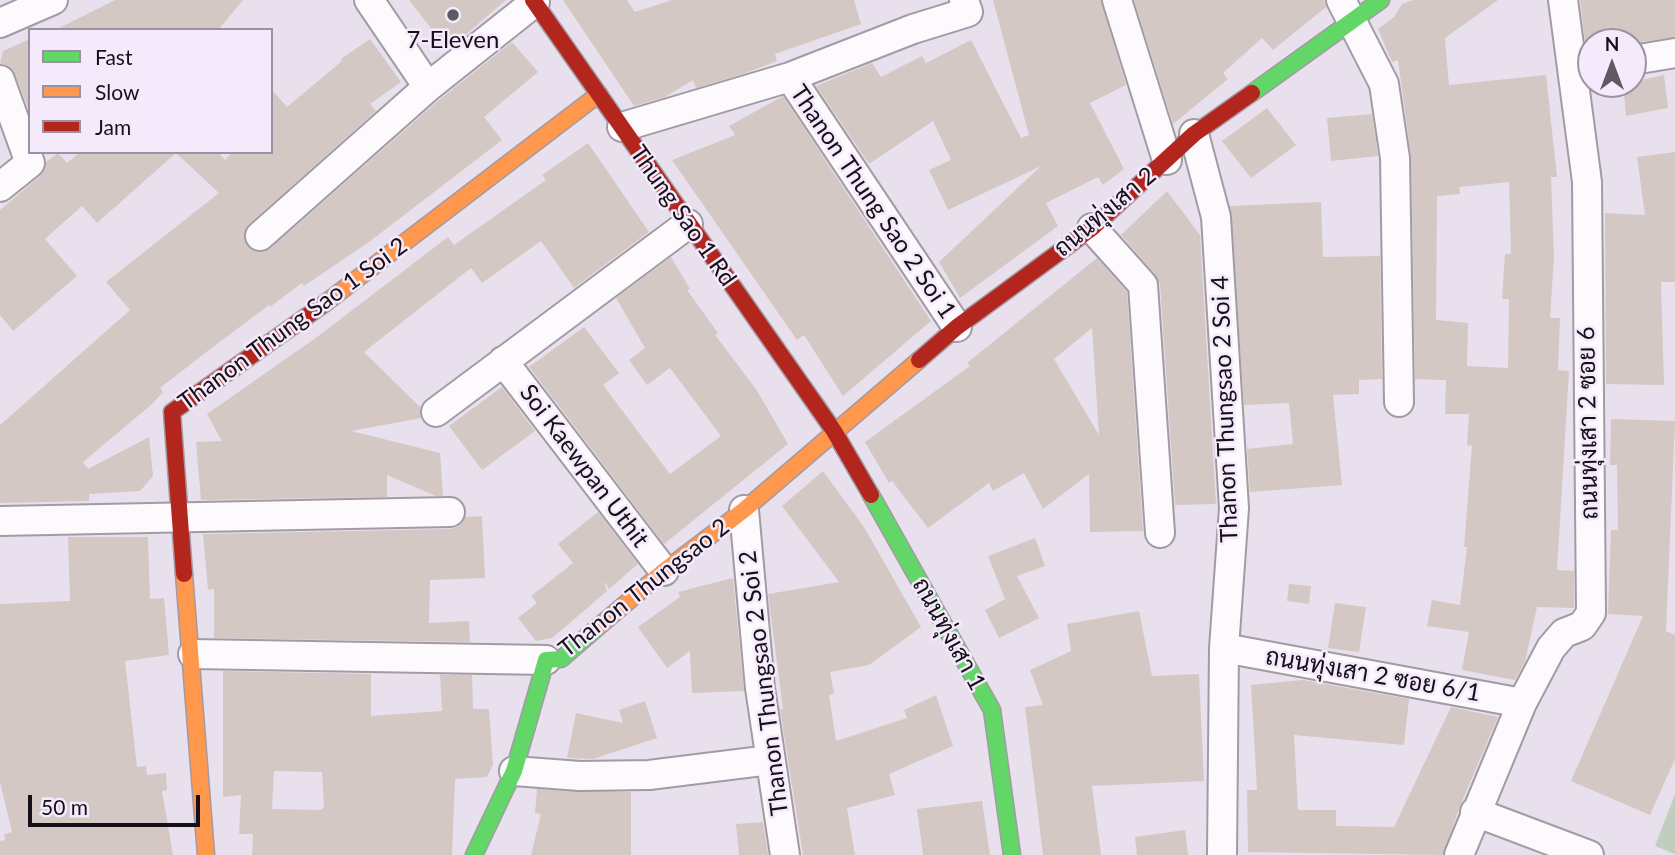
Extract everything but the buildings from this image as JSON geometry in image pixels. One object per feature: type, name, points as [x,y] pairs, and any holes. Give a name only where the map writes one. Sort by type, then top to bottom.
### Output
[{"type":"street","points":[[0,23],[52,0]]},
{"type":"street","points":[[369,0],[428,87]]},
{"type":"street","points":[[622,127],[790,77],[913,29],[968,12],[964,0]]},
{"type":"street","points":[[1117,0],[1167,160]]},
{"type":"street","name":"ถนนทุ่งเสา 2","points":[[834,431],[957,327],[1092,228],[1194,134],[1347,10],[1381,0]]},
{"type":"street","name":"ถนนทุ่งเสา 2 ซอย 6","points":[[1563,0],[1577,50]]},
{"type":"street","points":[[260,236],[428,87],[534,1]]},
{"type":"street","name":"Thung Sao 1 Rd","points":[[534,1],[834,431]]},
{"type":"street","points":[[1347,10],[1384,84],[1395,158],[1399,402]]},
{"type":"street","points":[[1647,58],[1675,53]]},
{"type":"street","name":"Thanon Thung Sao 2 Soi 1","points":[[790,77],[957,327]]},
{"type":"street","points":[[0,80],[30,163],[0,187]]},
{"type":"street","name":"Thanon Thung Sao 1 Soi 2","points":[[206,855],[193,654],[172,412],[304,319],[599,94]]},
{"type":"street","name":"ถนนทุ่งเสา 2 ซอย 6","points":[[1459,855],[1522,703],[1551,648],[1564,633],[1582,626],[1591,613],[1587,182],[1583,98]]},
{"type":"street","name":"Thanon Thungsao 2 Soi 4","points":[[1194,134],[1216,217],[1234,508],[1224,648],[1222,855]]},
{"type":"street","points":[[436,412],[688,224]]},
{"type":"street","points":[[1092,228],[1143,285],[1160,533]]},
{"type":"street","name":"Soi Kaewpan Uthit","points":[[503,361],[664,571]]},
{"type":"street","name":"Thanon Thungsao 2","points":[[474,855],[514,771],[546,660],[561,659],[664,571],[744,510],[834,431]]},
{"type":"street","name":"ถนนทุ่งเสา 1","points":[[834,431],[992,710],[1012,855]]},
{"type":"street","name":"Thanon Thungsao 2 Soi 2","points":[[744,510],[760,688],[785,855]]},
{"type":"street","points":[[0,522],[450,512]]},
{"type":"street","name":"ถนนทุ่งเสา 2 ซอย 6/1","points":[[1224,648],[1522,703]]},
{"type":"street","points":[[193,654],[546,660]]},
{"type":"street","points":[[514,771],[580,776],[649,775],[770,760]]},
{"type":"street","points":[[1475,812],[1589,855]]},
{"type":"green space","points":[[1675,794],[1675,854],[1655,846]]},
{"type":"traffic: fast","points":[[1252,93],[1381,0]]},
{"type":"traffic: fast","points":[[871,495],[992,710],[1012,855]]},
{"type":"traffic: fast","points":[[474,855],[514,771],[546,660],[561,659],[598,627]]},
{"type":"traffic: slow","points":[[324,304],[599,94]]},
{"type":"traffic: slow","points":[[598,627],[664,571],[744,510],[919,360]]},
{"type":"traffic: slow","points":[[184,574],[206,855]]},
{"type":"traffic: jam","points":[[533,0],[834,431],[871,495]]},
{"type":"traffic: jam","points":[[919,360],[957,327],[1092,228],[1194,134],[1252,93]]},
{"type":"traffic: jam","points":[[184,574],[172,412],[324,304]]},
{"type":"place","name":"7-Eleven","points":[[453,15]]}]
